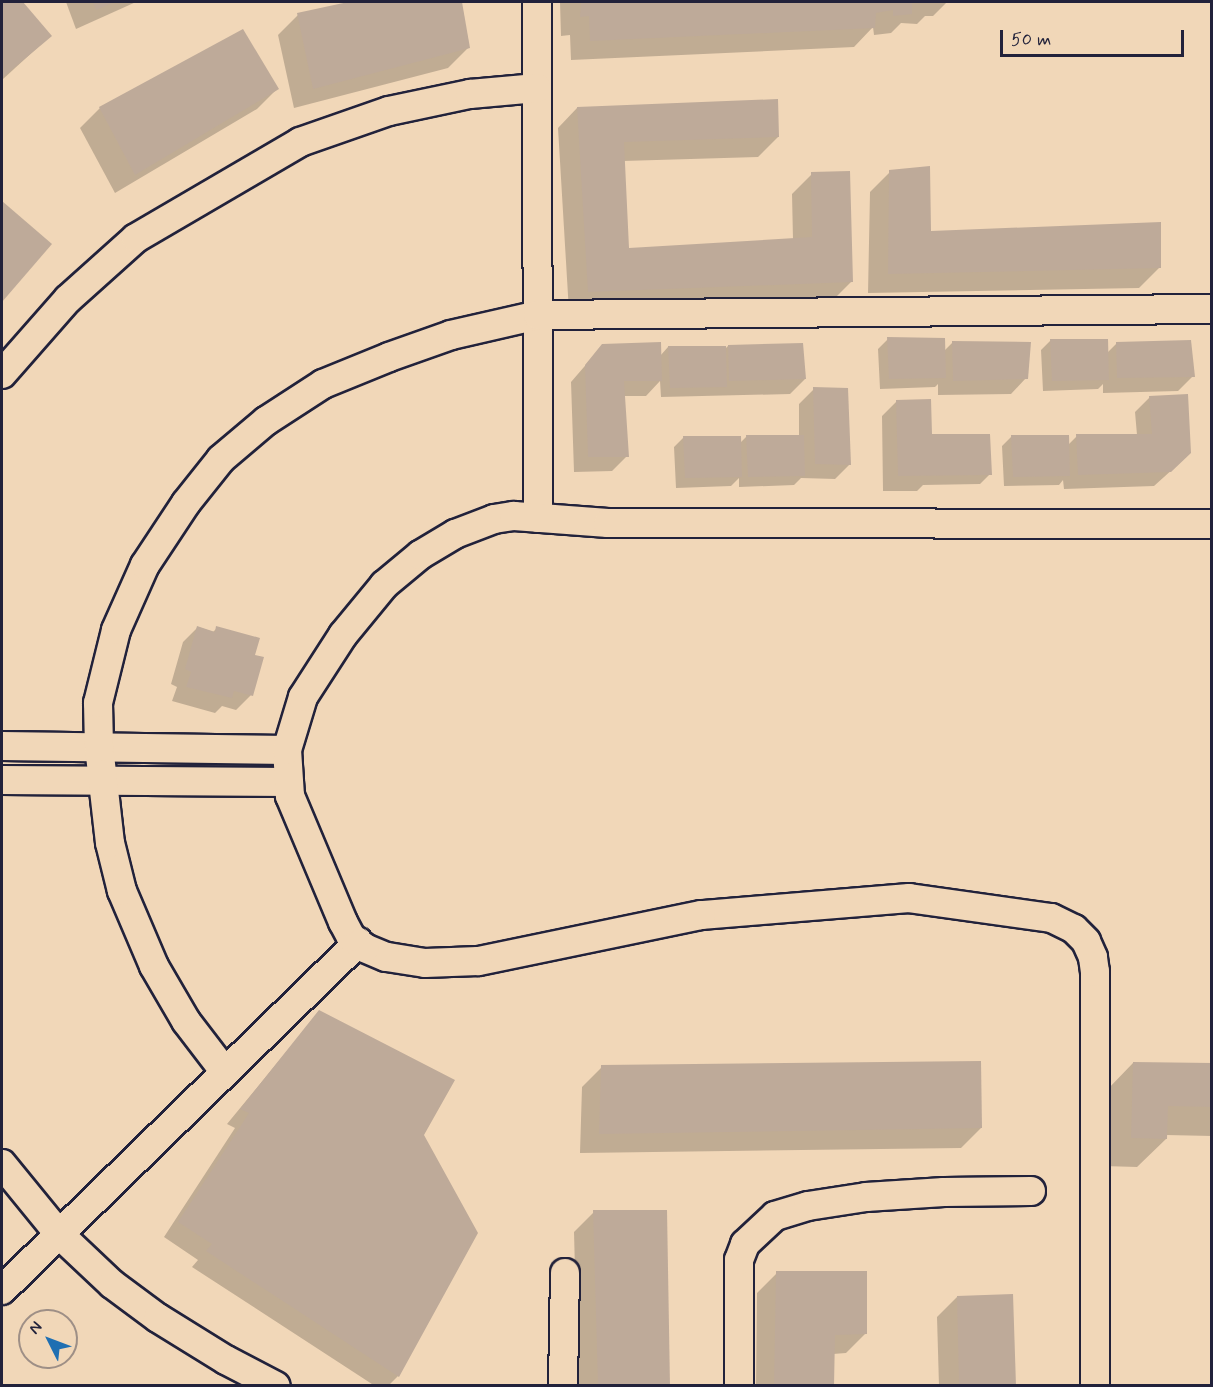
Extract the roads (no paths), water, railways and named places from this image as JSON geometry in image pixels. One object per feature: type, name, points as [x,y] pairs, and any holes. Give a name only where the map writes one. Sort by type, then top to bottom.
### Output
[{"type":"street","points":[[537,2],[538,518]]},
{"type":"street","points":[[2,374],[68,299],[136,238],[199,199],[300,142],[389,111],[470,94],[537,88]]},
{"type":"street","points":[[225,1072],[186,1021],[154,966],[122,891],[110,843],[99,747],[98,703],[116,630],[145,565],[186,504],[221,459],[266,421],[323,384],[451,335],[538,315],[1212,309]]},
{"type":"street","points":[[1095,1386],[1095,972],[1093,957],[1086,941],[1074,929],[1051,918],[909,898],[700,915],[478,961],[425,963],[386,957],[365,948],[351,937],[290,796],[287,750],[303,697],[343,635],[384,585],[420,555],[455,534],[494,519],[514,516],[608,523],[1212,524]]},
{"type":"street","points":[[2,746],[287,750]]},
{"type":"street","points":[[2,780],[288,782]]},
{"type":"street","points":[[2,1290],[358,942]]},
{"type":"street","points":[[2,1164],[59,1234],[112,1284],[158,1318],[226,1360],[276,1386]]},
{"type":"street","points":[[739,1386],[739,1260],[745,1244],[775,1216],[808,1206],[866,1197],[944,1192],[1031,1191]]},
{"type":"street","points":[[563,1386],[565,1273]]}]
